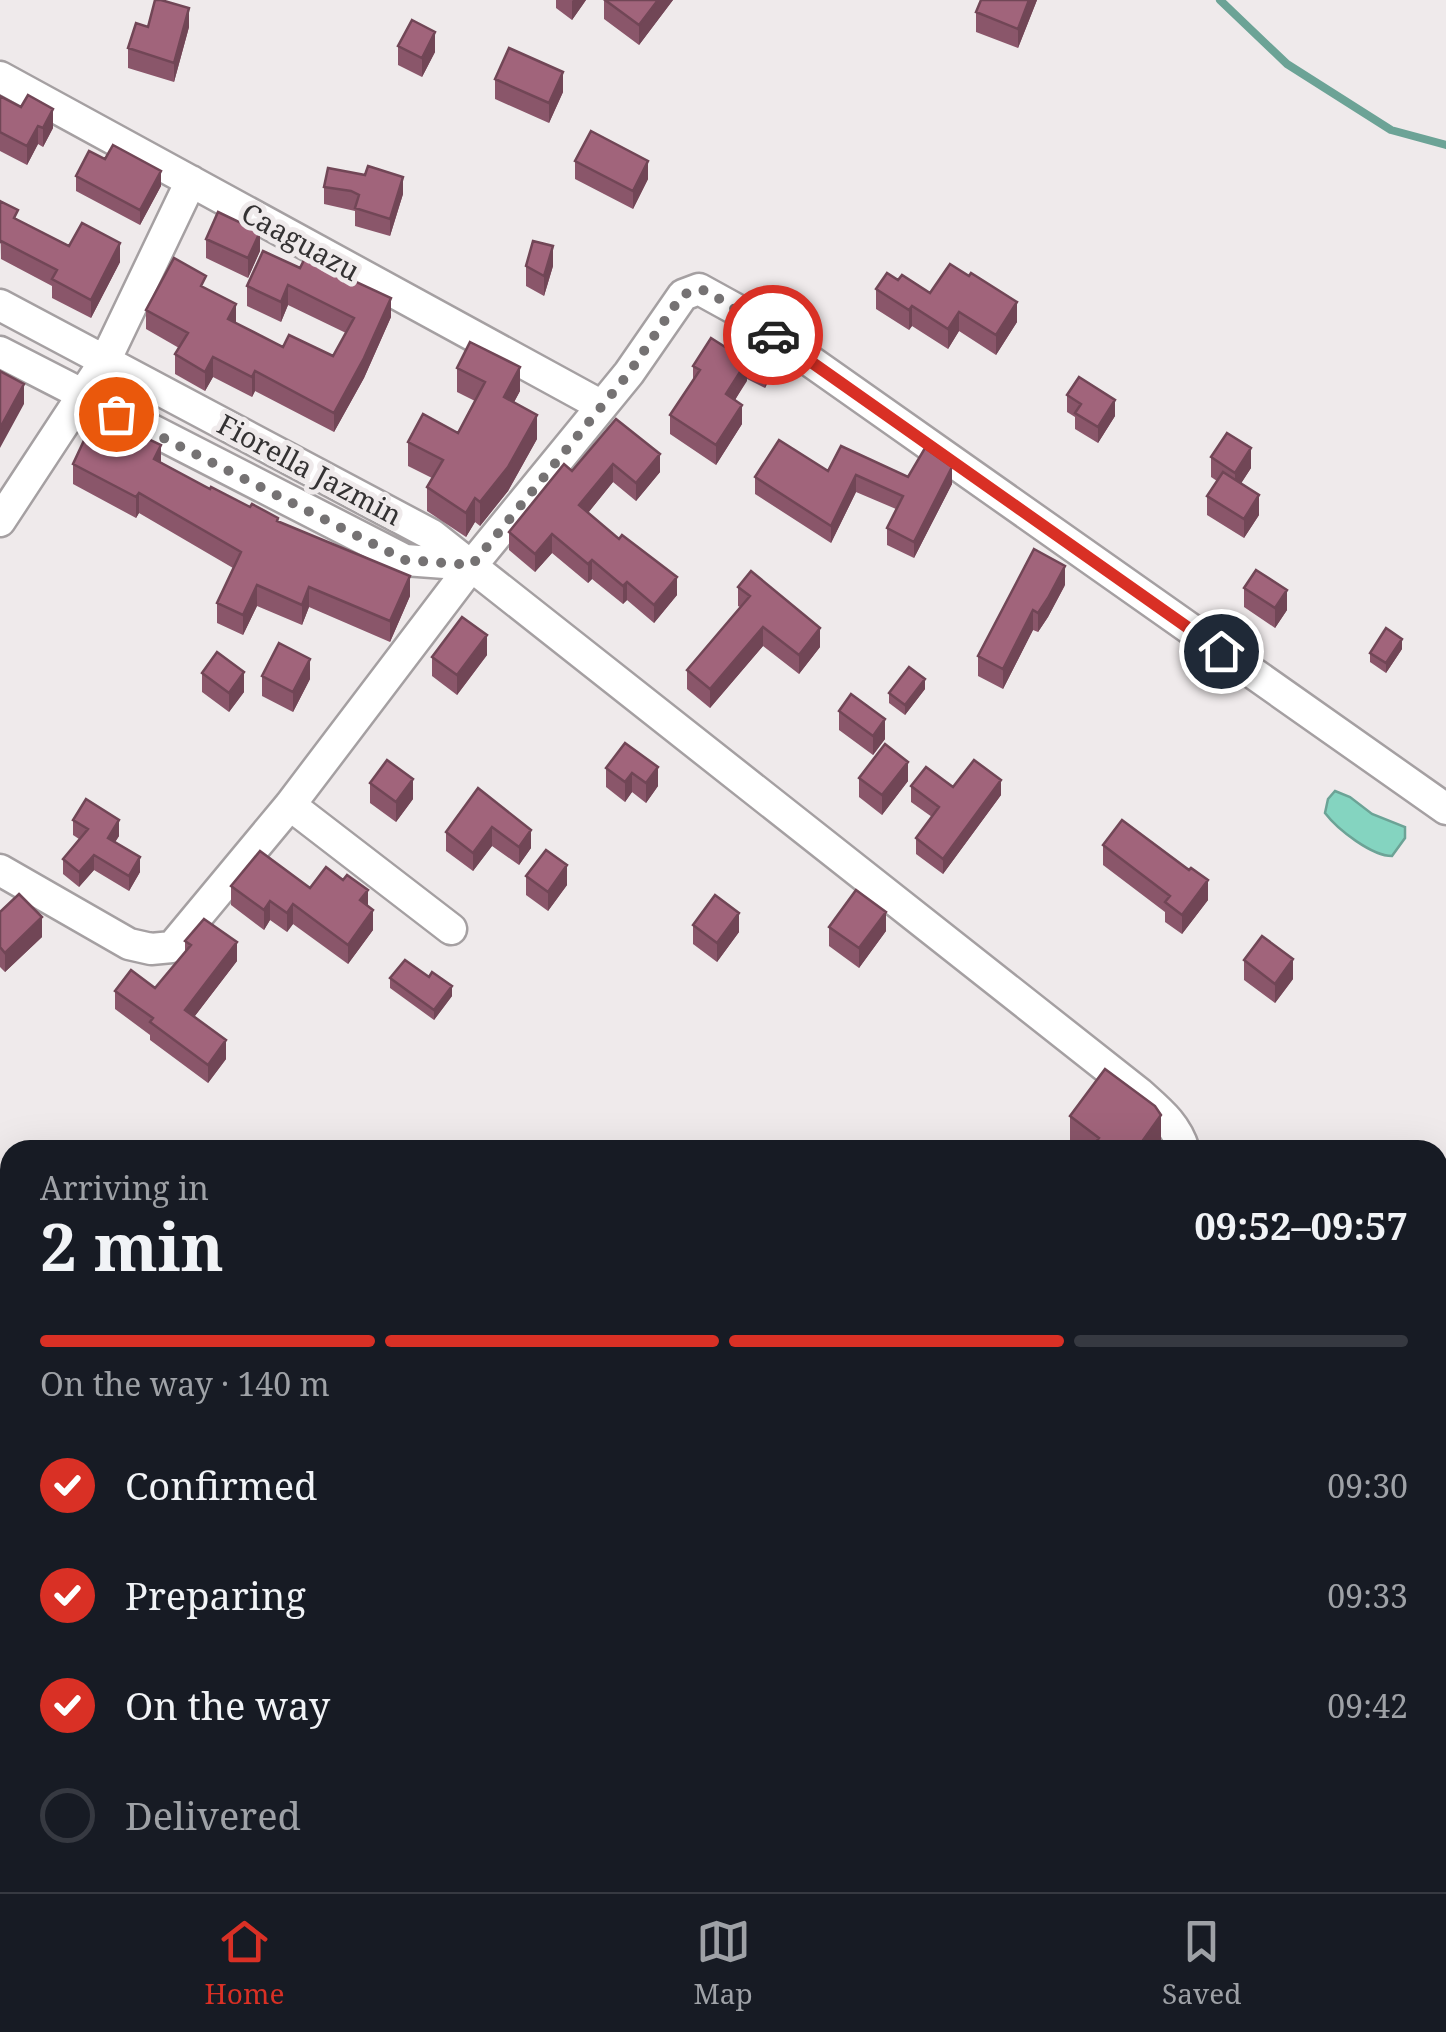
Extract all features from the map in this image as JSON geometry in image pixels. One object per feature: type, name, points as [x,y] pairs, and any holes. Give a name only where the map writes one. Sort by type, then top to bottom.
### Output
[{"type":"street","name":"Caaguazu","points":[[0,77],[602,406]]},
{"type":"street","points":[[0,521],[104,361],[191,181]]},
{"type":"street","points":[[0,870],[129,944],[151,949],[172,947],[290,805],[472,565],[602,406],[682,295],[699,289],[709,292],[1446,809]]},
{"type":"street","name":"Fiorella Jazmin","points":[[0,306],[425,530],[472,565]]},
{"type":"street","name":"Fiorella Jazmin","points":[[0,352],[405,560],[472,565]]},
{"type":"street","points":[[472,565],[1139,1093],[1166,1117],[1181,1140]]},
{"type":"street","points":[[290,805],[451,929]]},
{"type":"shaded area","points":[[1335,791],[1372,814],[1405,827],[1405,838],[1392,856],[1365,847],[1331,820],[1325,813],[1328,799]]},
{"type":"building","points":[[155,0],[189,8],[174,63],[128,48],[136,23],[148,27]]},
{"type":"building","points":[[605,0],[658,0],[639,25]]},
{"type":"building","points":[[981,0],[1029,0],[1018,29],[976,12]]},
{"type":"building","points":[[412,20],[435,32],[422,58],[398,46]]},
{"type":"building","points":[[509,48],[563,72],[549,103],[495,79]]},
{"type":"building","points":[[28,95],[53,109],[27,146],[0,132],[0,96],[21,107]]},
{"type":"building","points":[[591,131],[648,161],[633,191],[575,161]]},
{"type":"building","points":[[113,145],[161,171],[140,210],[76,176],[89,151],[105,159]]},
{"type":"building","points":[[368,166],[403,177],[390,219],[355,208],[359,195],[351,191],[324,187],[328,168],[365,175]]},
{"type":"building","points":[[0,201],[18,210],[14,218],[69,246],[82,223],[120,243],[91,300],[52,279],[57,270],[0,243]]},
{"type":"building","points":[[218,212],[260,232],[248,258],[206,239]]},
{"type":"building","points":[[533,241],[553,246],[544,276],[526,266]]},
{"type":"building","points":[[310,248],[330,259],[326,268],[391,298],[334,413],[255,371],[252,377],[213,357],[205,372],[175,354],[188,333],[146,310],[174,258],[206,276],[201,286],[236,304],[228,319],[283,347],[289,335],[333,356],[354,318],[288,285],[281,302],[247,286],[263,251],[300,268]]},
{"type":"building","points":[[950,264],[1017,302],[996,335],[959,312],[948,329],[876,289],[887,273],[898,280],[902,275],[930,293]]},
{"type":"building","points":[[711,338],[747,361],[726,394],[742,405],[716,445],[670,415],[700,370],[693,366]]},
{"type":"building","points":[[470,342],[520,367],[504,397],[537,415],[508,467],[480,502],[475,498],[466,513],[427,487],[443,460],[408,442],[423,414],[458,433],[485,382],[457,368]]},
{"type":"building","points":[[757,349],[775,358],[765,378],[746,369]]},
{"type":"building","points":[[0,371],[24,384],[0,428]]},
{"type":"building","points":[[1079,377],[1115,400],[1098,427],[1075,413],[1081,404],[1067,395]]},
{"type":"building","points":[[101,404],[127,418],[123,427],[161,445],[154,459],[210,489],[250,507],[252,504],[278,518],[277,521],[410,576],[390,621],[309,587],[302,605],[257,585],[243,615],[217,603],[241,552],[139,493],[136,497],[73,464]]},
{"type":"building","points":[[616,419],[660,454],[636,483],[613,464],[579,505],[619,539],[622,535],[677,577],[654,605],[592,560],[588,564],[552,534],[535,554],[509,532],[564,464],[572,471]]},
{"type":"building","points":[[1227,433],[1251,448],[1235,473],[1211,457]]},
{"type":"building","points":[[779,440],[828,471],[841,446],[908,477],[925,448],[952,467],[914,542],[887,528],[903,496],[856,475],[831,526],[755,477]]},
{"type":"building","points":[[1223,472],[1259,495],[1244,519],[1207,496]]},
{"type":"building","points":[[1034,549],[1065,566],[1038,613],[1033,610],[1003,669],[978,656]]},
{"type":"building","points":[[1256,570],[1287,590],[1275,608],[1244,588]]},
{"type":"building","points":[[751,571],[820,628],[799,655],[763,627],[710,689],[687,670],[750,596],[738,587]]},
{"type":"building","points":[[462,617],[487,635],[457,675],[432,657]]},
{"type":"building","points":[[1386,628],[1402,639],[1386,663],[1370,653]]},
{"type":"building","points":[[279,643],[310,659],[293,692],[262,676]]},
{"type":"building","points":[[217,652],[244,672],[229,693],[202,673]]},
{"type":"building","points":[[909,667],[925,679],[905,705],[889,693]]},
{"type":"building","points":[[851,694],[885,719],[873,736],[839,711]]},
{"type":"building","points":[[625,743],[658,767],[646,783],[632,773],[625,782],[606,768]]},
{"type":"building","points":[[885,744],[908,762],[882,795],[859,778]]},
{"type":"building","points":[[387,760],[413,779],[396,802],[370,783]]},
{"type":"building","points":[[974,760],[1001,780],[943,859],[916,838],[939,807],[911,786],[926,767],[953,787]]},
{"type":"building","points":[[478,788],[531,830],[519,847],[492,827],[473,853],[446,832]]},
{"type":"building","points":[[86,799],[119,820],[108,838],[140,857],[129,876],[94,855],[79,872],[63,859],[88,829],[73,820]]},
{"type":"building","points":[[1122,820],[1208,880],[1182,915],[1165,902],[1170,896],[1103,845]]},
{"type":"building","points":[[546,850],[567,865],[548,892],[526,876]]},
{"type":"building","points":[[260,851],[310,888],[326,867],[343,880],[347,875],[368,890],[360,900],[373,910],[348,945],[293,904],[287,913],[270,901],[264,910],[231,886]]},
{"type":"building","points":[[856,890],[886,912],[859,948],[829,927]]},
{"type":"building","points":[[19,894],[42,917],[5,953],[0,947],[0,912]]},
{"type":"building","points":[[715,895],[739,913],[717,943],[693,925]]},
{"type":"building","points":[[204,919],[237,942],[185,1010],[226,1040],[208,1065],[115,991],[131,970],[155,988],[191,945],[185,941]]},
{"type":"building","points":[[1262,936],[1293,959],[1275,984],[1244,960]]},
{"type":"building","points":[[405,960],[429,977],[432,972],[452,986],[434,1010],[390,978]]},
{"type":"building","points":[[1105,1069],[1155,1106],[1161,1115],[1143,1140],[1098,1140],[1070,1116]]},
{"type":"waterway","points":[[1220,0],[1287,64],[1391,130],[1446,145]]},
{"type":"way so far","points":[[116,414],[405,560],[472,565],[629,373],[682,295],[690,290],[709,292],[773,335]]},
{"type":"route","points":[[773,335],[1221,651]]}]
